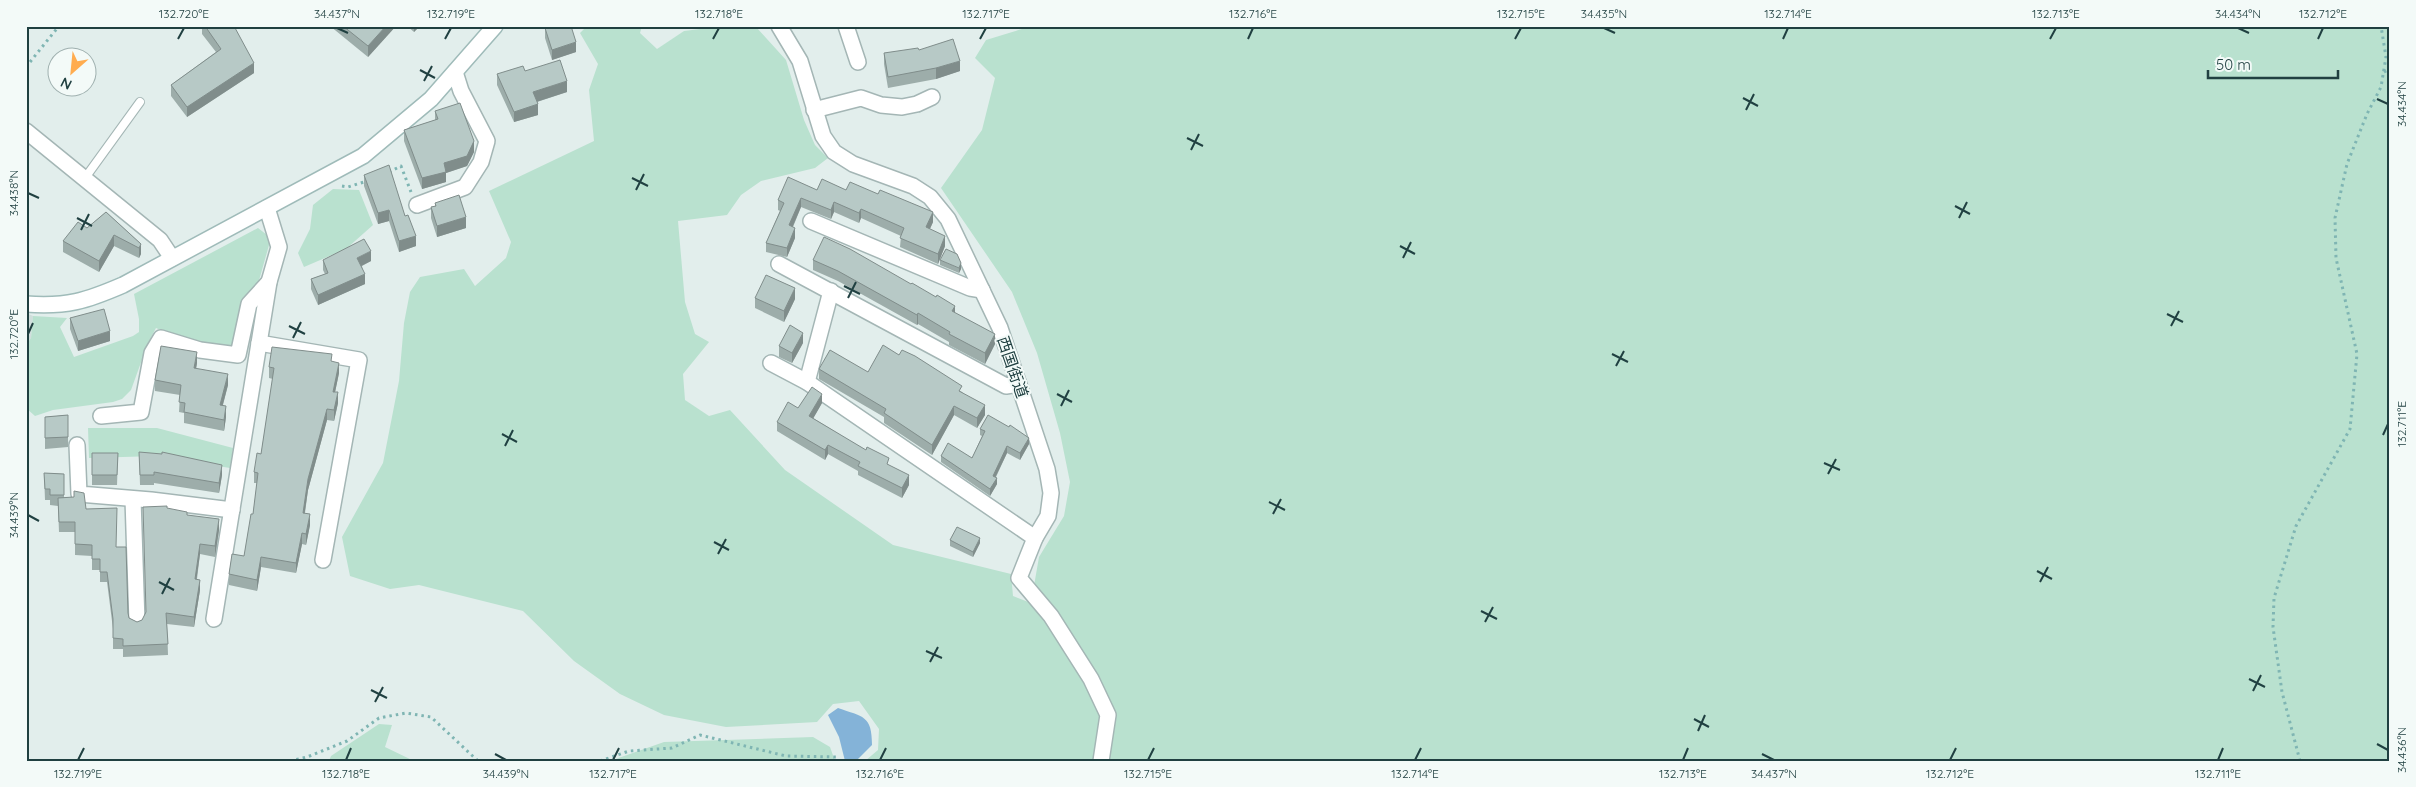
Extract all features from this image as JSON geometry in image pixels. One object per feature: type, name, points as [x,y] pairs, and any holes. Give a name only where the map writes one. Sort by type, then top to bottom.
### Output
[{"type":"street","points":[[26,304],[76,303],[92,299],[123,285],[364,156],[419,110],[495,26]]},
{"type":"street","name":"西国街道","points":[[779,26],[800,61],[823,136],[834,152],[853,164],[912,186],[930,197],[948,219],[1000,328],[1047,469],[1051,493],[1048,516],[1034,538],[1019,578],[1051,616],[1091,679],[1105,708],[1108,715],[1101,761]]},
{"type":"street","points":[[846,26],[858,62]]},
{"type":"street","points":[[417,205],[465,187],[481,162],[487,141],[462,91],[455,72]]},
{"type":"street","points":[[814,110],[861,98],[881,105],[902,107],[917,104],[932,97]]},
{"type":"street","points":[[26,131],[160,240],[172,258]]},
{"type":"street","points":[[214,619],[269,282],[279,246],[267,208]]},
{"type":"street","points":[[811,221],[970,288],[982,290]]},
{"type":"street","points":[[779,264],[1006,386],[1019,384]]},
{"type":"street","points":[[101,416],[141,412],[152,353],[161,338],[200,350],[238,355],[249,304],[269,282]]},
{"type":"street","points":[[807,382],[831,291]]},
{"type":"street","points":[[260,343],[359,360],[323,560]]},
{"type":"street","points":[[771,362],[807,382],[1034,538]]},
{"type":"street","points":[[77,445],[79,494],[232,510]]},
{"type":"street","points":[[134,499],[137,623]]},
{"type":"lane","points":[[84,178],[140,102]]},
{"type":"path","points":[[26,67],[59,26]]},
{"type":"path","points":[[2300,761],[2282,692],[2274,626],[2274,598],[2296,526],[2350,430],[2357,354],[2336,258],[2335,218],[2348,164],[2367,114],[2381,87],[2386,57],[2381,26]]},
{"type":"path","points":[[2384,72],[2390,70]]},
{"type":"path","points":[[386,173],[401,166],[417,205]]},
{"type":"path","points":[[334,185],[348,187],[370,180]]},
{"type":"path","points":[[290,761],[307,757],[347,741],[379,718],[406,712],[431,717],[478,761]]},
{"type":"path","points":[[600,761],[629,751],[672,748],[700,735],[786,756],[839,758]]},
{"type":"shaded area","points":[[26,313],[33,316],[31,338],[26,345]]},
{"type":"green space","points":[[587,26],[642,26],[640,33],[657,49],[684,31],[724,26],[757,28],[786,60],[804,120],[815,145],[828,158],[815,168],[761,181],[741,195],[727,215],[678,221],[685,302],[695,334],[709,342],[683,374],[685,400],[709,416],[730,410],[785,470],[893,545],[1011,574],[1013,596],[1031,603],[1039,557],[1064,516],[1070,482],[1060,433],[1037,353],[1012,292],[941,188],[982,130],[995,78],[975,58],[986,40],[1032,26],[2390,26],[2390,761],[865,761],[878,750],[879,729],[859,701],[833,704],[817,722],[726,727],[664,715],[620,694],[574,661],[523,611],[419,585],[390,589],[350,576],[342,537],[383,463],[399,381],[404,323],[410,292],[420,277],[464,269],[475,286],[506,258],[511,242],[489,191],[594,141],[589,90],[598,64],[580,33]]},
{"type":"green space","points":[[333,189],[359,190],[373,225],[346,249],[304,267],[298,253],[310,229],[313,205]]},
{"type":"green space","points":[[258,228],[271,238],[258,284],[240,308],[237,343],[232,350],[179,338],[156,328],[148,343],[131,390],[122,399],[113,402],[53,410],[35,416],[26,408],[26,345],[31,338],[33,316],[67,318],[60,327],[74,357],[133,336],[139,332],[139,319],[134,294]]},
{"type":"green space","points":[[88,428],[157,428],[233,448],[230,468],[157,456],[89,458]]},
{"type":"green space","points":[[379,724],[392,725],[385,747],[414,761],[329,761],[331,756]]},
{"type":"green space","points":[[813,737],[830,747],[835,761],[610,761],[664,742]]},
{"type":"water","points":[[838,708],[860,716],[868,722],[872,735],[872,745],[856,761],[845,761],[839,737],[828,715]]},
{"type":"building","points":[[205,26],[234,26],[254,63],[187,107],[171,85],[221,49]]},
{"type":"building","points":[[343,26],[386,26],[368,46]]},
{"type":"building","points":[[550,26],[571,26],[576,42],[552,50],[545,28]]},
{"type":"building","points":[[953,39],[960,61],[936,68],[888,77],[884,53],[918,48],[919,50]]},
{"type":"building","points":[[560,60],[567,81],[533,92],[538,104],[514,112],[497,74],[523,66],[525,71]]},
{"type":"building","points":[[460,103],[474,141],[467,156],[444,163],[446,172],[422,178],[404,130],[438,119],[435,111]]},
{"type":"building","points":[[389,165],[405,216],[408,215],[416,236],[399,241],[389,210],[378,213],[364,175]]},
{"type":"building","points":[[788,177],[817,190],[822,179],[846,190],[850,182],[878,194],[880,190],[933,212],[926,227],[945,236],[938,254],[900,238],[904,228],[861,209],[859,213],[834,202],[831,210],[801,198],[789,225],[795,228],[787,248],[766,243],[784,203],[778,200]]},
{"type":"building","points":[[459,195],[466,217],[437,226],[431,207],[436,206],[435,203]]},
{"type":"building","points":[[106,212],[141,244],[139,248],[114,235],[99,261],[63,241],[78,222],[87,228]]},
{"type":"building","points":[[824,237],[850,249],[936,297],[937,295],[955,306],[952,311],[995,334],[985,353],[949,334],[950,332],[918,313],[917,315],[838,271],[813,260]]},
{"type":"building","points":[[364,239],[371,251],[357,258],[365,274],[318,295],[311,279],[328,273],[323,260]]},
{"type":"building","points":[[946,249],[957,254],[961,263],[959,268],[940,260]]},
{"type":"building","points":[[766,275],[795,288],[784,311],[755,298]]},
{"type":"building","points":[[104,309],[110,331],[78,341],[70,318]]},
{"type":"building","points":[[790,325],[803,333],[792,353],[779,346]]},
{"type":"building","points":[[883,345],[899,355],[902,350],[915,356],[962,386],[959,391],[985,405],[977,418],[954,406],[932,445],[884,413],[886,409],[819,369],[830,350],[868,372]]},
{"type":"building","points":[[161,346],[197,352],[194,368],[228,374],[220,405],[226,406],[224,420],[184,412],[185,403],[179,402],[181,385],[155,380]]},
{"type":"building","points":[[272,347],[332,354],[331,361],[339,363],[333,392],[338,392],[334,410],[327,409],[308,479],[303,513],[310,514],[306,534],[302,533],[296,563],[261,557],[257,580],[229,574],[232,554],[244,556],[251,514],[253,514],[258,473],[254,472],[257,453],[261,454],[274,368],[269,367]]},
{"type":"building","points":[[812,387],[822,394],[809,416],[866,450],[867,447],[889,458],[887,464],[909,475],[902,488],[858,466],[860,462],[828,445],[825,450],[777,422],[788,402],[798,408]]},
{"type":"building","points":[[68,415],[68,437],[45,438],[45,417]]},
{"type":"building","points":[[988,415],[1009,427],[1010,425],[1029,438],[1020,453],[1007,446],[993,476],[997,478],[990,489],[941,456],[948,443],[972,458],[985,431],[980,429]]},
{"type":"building","points":[[139,452],[162,454],[162,452],[222,465],[219,483],[154,472],[154,475],[140,475]]},
{"type":"building","points":[[92,453],[118,453],[117,475],[92,475]]},
{"type":"building","points":[[44,473],[64,474],[64,495],[50,495],[50,489],[45,489]]},
{"type":"building","points":[[74,491],[84,493],[86,509],[117,508],[116,547],[126,547],[128,613],[129,618],[137,622],[142,620],[146,612],[143,507],[167,506],[167,508],[187,512],[187,515],[219,519],[215,546],[200,544],[195,579],[200,580],[194,617],[166,613],[168,644],[123,646],[123,639],[113,638],[113,619],[107,572],[100,572],[100,559],[92,559],[92,545],[75,544],[75,522],[59,522],[58,498],[74,497]]},
{"type":"building","points":[[957,527],[980,538],[973,552],[950,540]]}]
